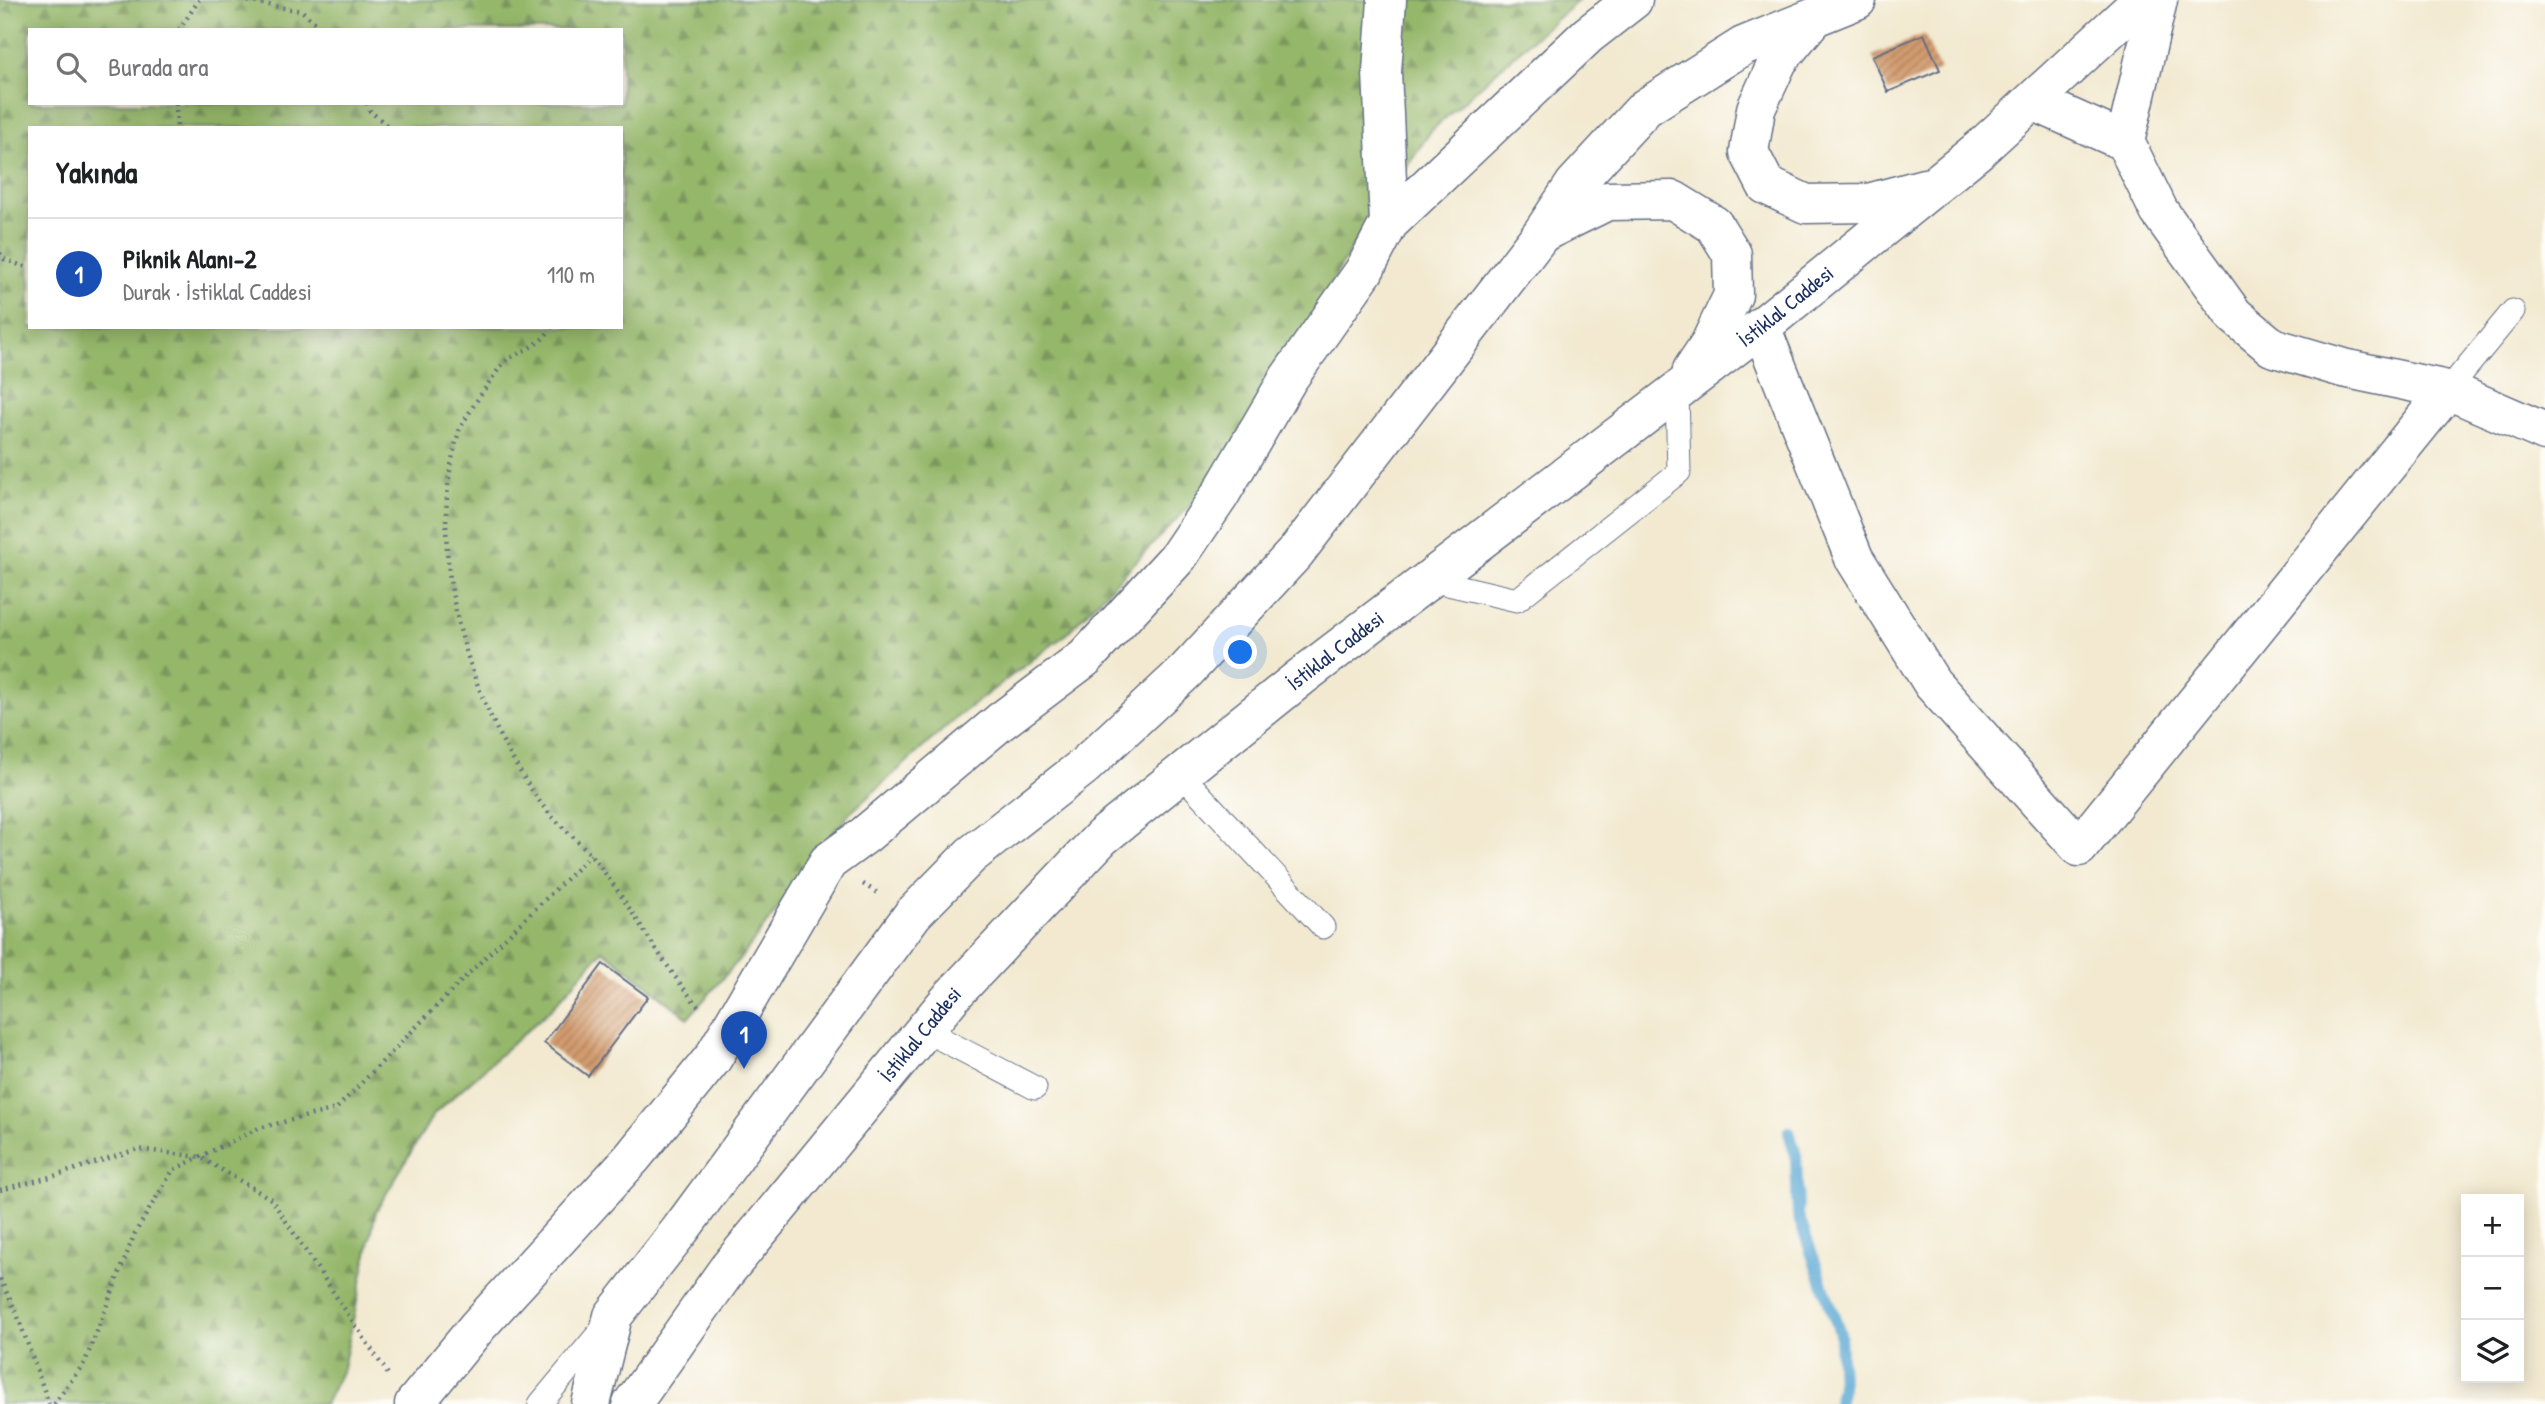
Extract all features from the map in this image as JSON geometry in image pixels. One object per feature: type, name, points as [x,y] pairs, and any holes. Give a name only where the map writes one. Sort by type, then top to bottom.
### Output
[{"type":"main road","points":[[1387,0],[1382,72],[1389,223]]},
{"type":"main road","points":[[403,1393],[478,1325],[632,1157],[713,1058],[828,862],[865,835],[1000,722],[1085,658],[1178,557],[1220,495],[1287,379],[1364,271],[1389,223],[1588,35],[1633,0]]},
{"type":"main road","points":[[591,1404],[613,1316],[681,1229],[912,914],[971,855],[1083,767],[1196,662],[1296,552],[1542,233],[1574,185],[1645,108],[1743,46],[1857,0]]},
{"type":"main road","name":"İstiklal Caddesi","points":[[632,1404],[727,1270],[953,995],[1102,837],[1301,677],[1761,327],[1981,148],[2142,0]]},
{"type":"main road","points":[[2158,0],[2125,142],[2159,211],[2234,315],[2272,346],[2343,368],[2448,390],[2545,432]]},
{"type":"main road","points":[[1815,17],[1778,61],[1756,109],[1749,152],[1766,184],[1807,204],[1868,203],[1936,184]]},
{"type":"main road","points":[[2033,101],[2125,142]]},
{"type":"main road","points":[[1542,233],[1607,201],[1672,200],[1714,225],[1732,254],[1733,295],[1710,343],[1676,392]]},
{"type":"main road","points":[[1761,327],[1854,558],[1932,683],[2079,847],[2448,390]]},
{"type":"lane","points":[[2448,390],[2513,311]]},
{"type":"lane","points":[[1431,580],[1517,600],[1678,472],[1676,392]]},
{"type":"lane","points":[[1181,774],[1323,927]]},
{"type":"lane","points":[[925,1030],[1035,1088]]},
{"type":"lane","points":[[540,1404],[613,1316]]},
{"type":"path","points":[[180,28],[199,0]]},
{"type":"path","points":[[241,0],[302,11],[321,28]]},
{"type":"path","points":[[176,105],[177,126]]},
{"type":"path","points":[[368,105],[370,111],[388,126]]},
{"type":"path","points":[[0,253],[4,259],[28,268]]},
{"type":"path","points":[[550,329],[545,339],[504,362],[460,429],[446,497],[445,538],[460,632],[497,734],[544,807],[591,855],[681,986],[725,1037]]},
{"type":"path","points":[[51,1404],[85,1362],[135,1233],[173,1170],[259,1128],[336,1110],[472,970],[591,855]]},
{"type":"path","points":[[828,862],[912,914]]},
{"type":"path","points":[[0,1190],[138,1149],[200,1157],[271,1199],[403,1393]]},
{"type":"path","points":[[0,1279],[17,1314],[51,1404]]},
{"type":"green space","points":[[0,0],[1579,0],[1431,131],[1351,249],[1286,361],[1206,489],[1065,635],[957,717],[849,814],[743,955],[688,1018],[603,950],[553,1007],[433,1115],[376,1211],[343,1368],[325,1404],[0,1404]]},
{"type":"building","points":[[1924,34],[1940,70],[1888,92],[1872,56]]},
{"type":"building","points":[[603,964],[648,997],[588,1076],[544,1043]]},
{"type":"waterway","points":[[1789,1132],[1796,1156],[1798,1215],[1840,1333],[1842,1387],[1838,1404]]},
{"type":"place","name":"Piknik Alanı-2","points":[[744,1069]]}]
